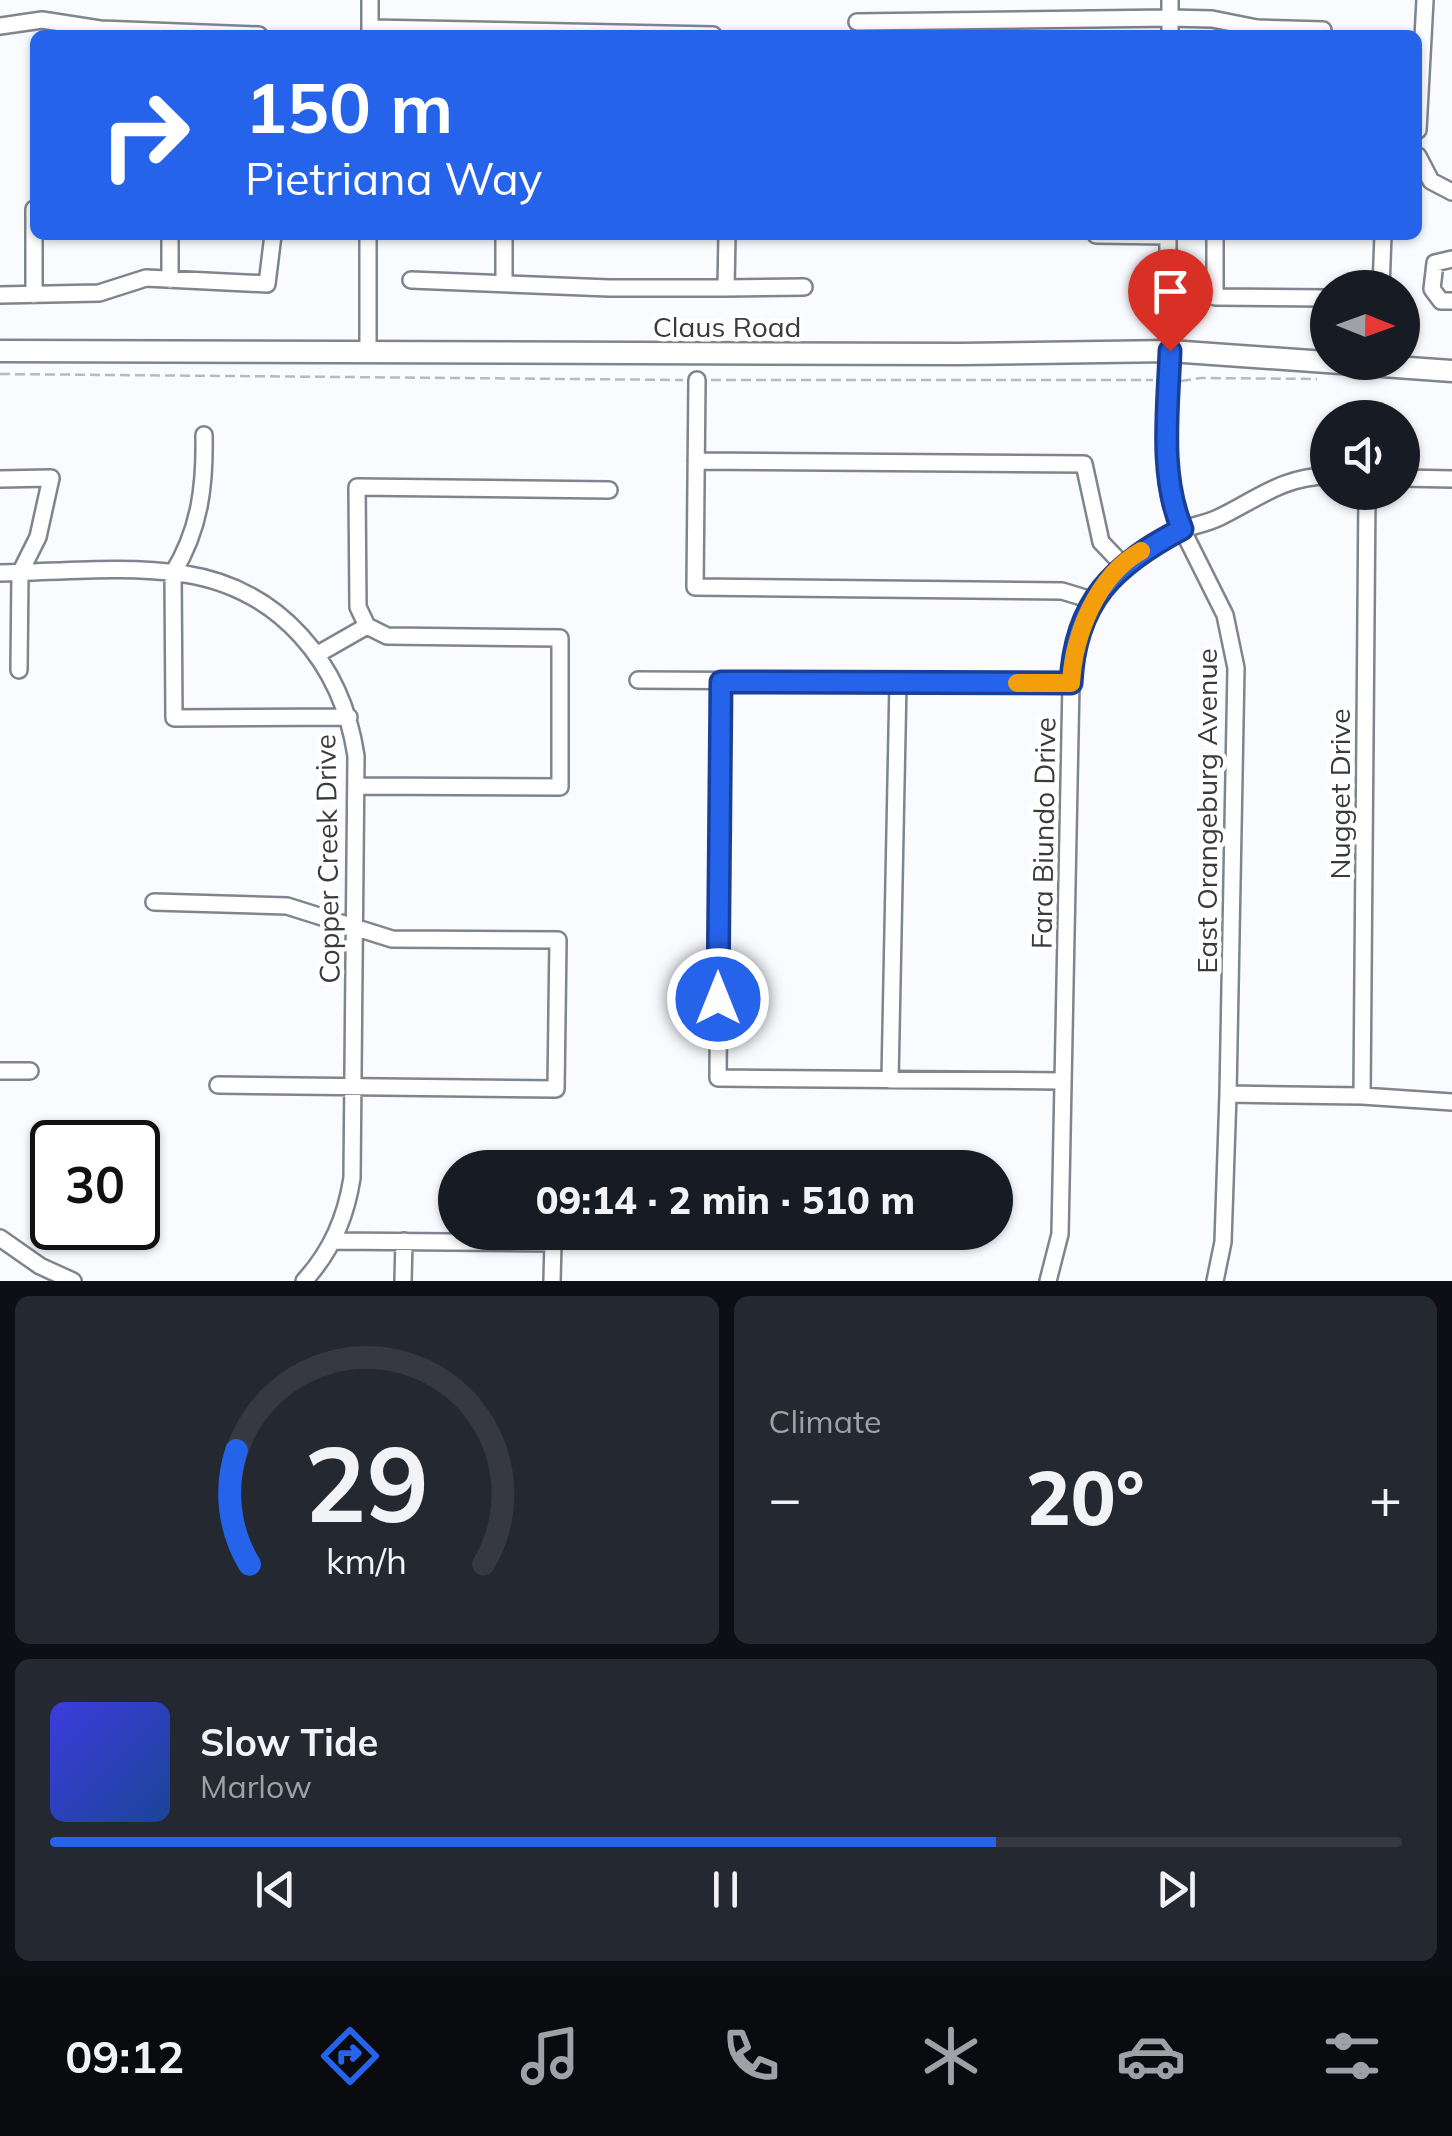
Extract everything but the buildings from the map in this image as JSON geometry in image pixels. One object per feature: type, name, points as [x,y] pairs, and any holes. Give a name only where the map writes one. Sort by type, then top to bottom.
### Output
[{"type":"main road","name":"Claus Road","points":[[0,351],[1170,351],[1452,371]]},
{"type":"street","points":[[370,0],[370,30]]},
{"type":"street","points":[[1170,0],[1170,26]]},
{"type":"street","points":[[1422,56],[1425,0]]},
{"type":"street","points":[[856,22],[1170,26],[1212,19],[1257,28],[1323,30]]},
{"type":"street","points":[[0,26],[42,20],[104,30]]},
{"type":"street","points":[[1422,164],[1431,181],[1452,192]]},
{"type":"street","points":[[34,240],[34,295]]},
{"type":"street","points":[[170,240],[170,280]]},
{"type":"street","points":[[0,295],[98,293],[146,278],[267,284],[272,240]]},
{"type":"street","points":[[368,240],[368,352]]},
{"type":"street","points":[[504,240],[504,284]]},
{"type":"street","points":[[726,288],[727,240]]},
{"type":"street","name":"East Orangeburg Avenue","points":[[1168,240],[1167,481],[1182,529],[1225,615],[1236,668],[1228,1094],[1222,1242],[1215,1281]]},
{"type":"street","points":[[1215,240],[1215,297],[1310,298]]},
{"type":"street","points":[[1381,270],[1383,240]]},
{"type":"street","points":[[1452,260],[1435,263],[1432,289],[1441,301],[1452,301]]},
{"type":"street","points":[[411,280],[804,288]]},
{"type":"street","points":[[696,380],[694,587],[1062,591],[1095,601]]},
{"type":"street","points":[[204,435],[202,504],[196,527],[173,573],[174,718],[349,717]]},
{"type":"street","points":[[696,461],[1084,464],[1101,542],[1122,564]]},
{"type":"street","points":[[0,478],[51,478],[42,526],[20,572],[19,670]]},
{"type":"street","points":[[1420,478],[1452,479]]},
{"type":"street","name":"Fara Biundo Drive","points":[[1048,1281],[1060,1234],[1071,683],[1076,648],[1095,601],[1122,564],[1182,529],[1205,524],[1272,487],[1310,480]]},
{"type":"street","points":[[357,786],[560,787],[560,638],[386,636],[367,626],[358,607],[357,487],[609,490]]},
{"type":"street","name":"Nugget Drive","points":[[1362,1096],[1367,510]]},
{"type":"street","name":"Copper Creek Drive","points":[[0,573],[173,573],[208,579],[262,602],[300,633],[340,691],[349,717],[357,786],[352,1178],[343,1220],[304,1281]]},
{"type":"street","points":[[318,654],[367,626]]},
{"type":"street","points":[[638,680],[1071,683]]},
{"type":"street","points":[[721,682],[718,1078],[1062,1081]]},
{"type":"street","points":[[890,1080],[898,683]]},
{"type":"street","points":[[154,902],[286,906],[392,939],[558,940],[556,1089],[218,1085]]},
{"type":"street","points":[[0,1071],[30,1071]]},
{"type":"street","points":[[1228,1094],[1452,1102]]},
{"type":"street","points":[[0,1238],[40,1266],[73,1281]]},
{"type":"street","points":[[332,1241],[552,1243],[552,1281]]},
{"type":"street","points":[[403,1281],[404,1242]]},
{"type":"path","points":[[0,374],[696,380],[1310,379]]},
{"type":"slow traffic","points":[[1017,683],[1071,683],[1076,648],[1102,588],[1122,564],[1141,551]]},
{"type":"route","points":[[718,999],[721,682],[1071,683],[1076,648],[1102,588],[1135,554],[1182,529],[1167,481],[1170,351]]}]
